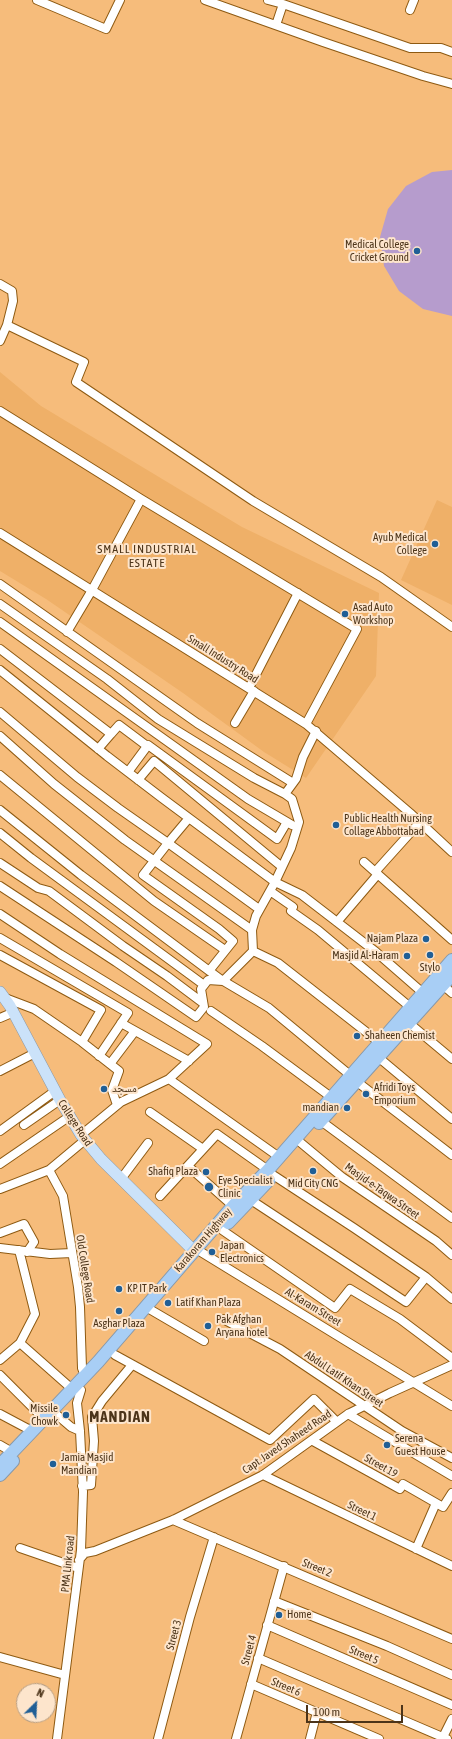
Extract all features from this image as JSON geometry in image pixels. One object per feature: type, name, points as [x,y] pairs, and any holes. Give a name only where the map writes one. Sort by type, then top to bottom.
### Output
[{"type":"highway","name":"Karakoram Highway","points":[[0,1465],[44,1419],[115,1355],[233,1206],[271,1173],[321,1121],[379,1042],[452,960]]},
{"type":"highway","name":"Karakoram Highway","points":[[0,1475],[57,1415],[77,1390],[85,1376],[198,1251],[222,1230],[251,1200],[271,1173],[279,1157],[331,1097],[378,1057],[452,975]]},
{"type":"main road","name":"College Road","points":[[2,995],[14,1012],[58,1096],[83,1137],[121,1179],[198,1251]]},
{"type":"street","points":[[37,0],[106,29],[120,0]]},
{"type":"street","points":[[205,0],[423,76],[452,84]]},
{"type":"street","points":[[268,0],[410,48],[441,48],[452,52]]},
{"type":"street","points":[[410,10],[414,0]]},
{"type":"street","points":[[276,25],[283,4]]},
{"type":"street","points":[[0,284],[12,291],[13,301],[8,326],[0,341]]},
{"type":"street","points":[[8,326],[84,362],[76,382],[253,501],[381,577],[452,627]]},
{"type":"street","points":[[0,411],[141,499],[356,629],[306,724]]},
{"type":"street","points":[[67,632],[92,590],[141,499]]},
{"type":"street","name":"Small Industry Road","points":[[0,533],[316,731],[452,852]]},
{"type":"street","points":[[0,584],[197,723],[293,783]]},
{"type":"street","points":[[235,723],[298,593]]},
{"type":"street","points":[[0,604],[107,680],[158,719],[254,778],[292,799],[299,822],[291,848],[270,892],[256,916],[252,930],[253,951],[223,981],[208,980],[201,989],[204,1007],[196,1017],[122,966],[0,886]]},
{"type":"street","points":[[0,622],[248,799],[298,827]]},
{"type":"street","points":[[0,649],[111,734]]},
{"type":"street","points":[[0,670],[98,749],[189,818],[275,882],[302,895],[376,952],[423,993]]},
{"type":"street","points":[[0,712],[77,777],[260,909]]},
{"type":"street","points":[[98,749],[119,725],[277,839],[287,822]]},
{"type":"street","points":[[285,794],[296,779],[303,756],[316,731]]},
{"type":"street","points":[[0,736],[54,784],[153,860],[252,930]]},
{"type":"street","points":[[128,772],[147,746]]},
{"type":"street","points":[[138,780],[154,761],[282,867]]},
{"type":"street","points":[[0,775],[154,901],[225,950]]},
{"type":"street","points":[[0,810],[81,874],[209,971],[269,1008],[353,1078],[452,1155]]},
{"type":"street","points":[[189,818],[143,874],[219,929],[233,941],[209,971]]},
{"type":"street","points":[[337,922],[420,822]]},
{"type":"street","points":[[0,833],[31,858],[204,986]]},
{"type":"street","points":[[364,862],[452,940]]},
{"type":"street","points":[[0,863],[38,888],[49,891],[122,946],[167,976],[203,1003]]},
{"type":"street","points":[[270,892],[293,907],[291,911],[318,930],[410,1007]]},
{"type":"street","points":[[0,914],[60,954],[207,1044],[169,1079],[117,1104],[49,1170],[0,1189]]},
{"type":"street","points":[[0,938],[128,1014],[100,1056]]},
{"type":"street","points":[[253,951],[278,963],[379,1042]]},
{"type":"street","points":[[0,955],[101,1010],[82,1042]]},
{"type":"street","points":[[443,985],[452,994]]},
{"type":"street","points":[[2,995],[34,1009],[82,1042],[119,1071],[112,1090],[117,1104]]},
{"type":"street","points":[[211,1011],[262,1046],[331,1097]]},
{"type":"street","points":[[0,1018],[14,1012]]},
{"type":"street","points":[[121,1023],[189,1061]]},
{"type":"street","points":[[409,1023],[452,1059]]},
{"type":"street","points":[[110,1064],[136,1031]]},
{"type":"street","points":[[0,1071],[35,1053]]},
{"type":"street","points":[[378,1057],[452,1119]]},
{"type":"street","points":[[169,1079],[279,1157]]},
{"type":"street","points":[[24,1126],[58,1096]]},
{"type":"street","points":[[0,1131],[58,1096]]},
{"type":"street","points":[[150,1112],[203,1150]]},
{"type":"street","points":[[0,1164],[70,1116]]},
{"type":"street","points":[[321,1121],[452,1218]]},
{"type":"street","points":[[160,1196],[217,1134],[271,1173],[426,1277],[452,1299]]},
{"type":"street","points":[[121,1179],[148,1143]]},
{"type":"street","name":"Masjid-e-Taqwa Street","points":[[301,1143],[342,1177],[436,1241],[452,1255]]},
{"type":"street","points":[[188,1166],[233,1206]]},
{"type":"street","name":"Old College Road","points":[[49,1170],[63,1196],[80,1307],[82,1368],[85,1376]]},
{"type":"street","points":[[251,1200],[406,1302],[426,1277]]},
{"type":"street","points":[[0,1233],[24,1224],[34,1242],[23,1251]]},
{"type":"street","points":[[222,1230],[335,1308],[350,1289],[400,1319],[452,1358]]},
{"type":"street","points":[[1,1249],[50,1254],[72,1253]]},
{"type":"street","points":[[0,1360],[20,1343],[35,1314],[23,1251]]},
{"type":"street","name":"Al-Karam Street","points":[[198,1251],[452,1406]]},
{"type":"street","points":[[151,1310],[204,1341]]},
{"type":"street","name":"Abdul Latif Khan Street","points":[[223,1318],[280,1349],[402,1431],[452,1458]]},
{"type":"street","points":[[20,1343],[77,1390]]},
{"type":"street","points":[[115,1355],[270,1440],[314,1399],[337,1422]]},
{"type":"street","points":[[82,1486],[91,1485],[94,1441],[92,1417],[102,1401],[132,1365]]},
{"type":"street","name":"Capt. Javed Shaheed Road","points":[[79,1564],[82,1556],[173,1520],[263,1475],[313,1441],[348,1414],[364,1405],[452,1365]]},
{"type":"street","points":[[0,1375],[44,1419]]},
{"type":"street","name":"PMA Link road","points":[[57,1739],[82,1538],[82,1486],[77,1390]]},
{"type":"street","points":[[0,1414],[32,1431]]},
{"type":"street","points":[[348,1414],[452,1476]]},
{"type":"street","points":[[57,1415],[71,1427],[80,1431]]},
{"type":"street","name":"Street 19","points":[[313,1441],[400,1489],[403,1484],[436,1503]]},
{"type":"street","points":[[0,1445],[12,1452]]},
{"type":"street","name":"Street 1","points":[[263,1475],[452,1566]]},
{"type":"street","points":[[416,1549],[436,1503],[443,1507],[452,1493]]},
{"type":"street","name":"Street 2","points":[[173,1520],[284,1566],[452,1639]]},
{"type":"street","name":"Street 3","points":[[158,1739],[190,1617],[214,1537]]},
{"type":"street","points":[[82,1538],[87,1548],[92,1552]]},
{"type":"street","points":[[20,1548],[79,1564]]},
{"type":"street","name":"Street 4","points":[[236,1739],[284,1566]]},
{"type":"street","points":[[274,1600],[387,1646],[452,1675]]},
{"type":"street","name":"Street 5","points":[[267,1625],[452,1705]]},
{"type":"street","points":[[0,1657],[65,1675]]},
{"type":"street","points":[[258,1658],[444,1738],[452,1718]]},
{"type":"street","name":"Street 6","points":[[251,1684],[374,1738]]},
{"type":"street","points":[[310,1739],[317,1712]]},
{"type":"shaded area","name":"Medical College Cricket Ground","points":[[452,170],[452,316],[423,309],[399,291],[384,266],[380,237],[388,209],[406,186],[432,172]]},
{"type":"shaded area","points":[[0,372],[41,406],[242,527],[379,593],[376,676],[306,778],[264,752],[183,693],[46,599],[0,571]]},
{"type":"shaded area","name":"Ayub Medical College","points":[[437,500],[452,507],[452,605],[401,580]]},
{"type":"place","name":"Medical College Cricket Ground","points":[[417,251]]},
{"type":"place","name":"Ayub Medical College","points":[[435,544]]},
{"type":"place","name":"Asad Auto Workshop","points":[[345,614]]},
{"type":"place","name":"Public Health Nursing Collage Abbottabad","points":[[336,825]]},
{"type":"place","name":"Najam Plaza","points":[[426,939]]},
{"type":"place","name":"Stylo","points":[[430,955]]},
{"type":"place","name":"Masjid Al-Haram","points":[[407,956]]},
{"type":"place","name":"Shaheen Chemist","points":[[357,1036]]},
{"type":"place","name":"مسجد","points":[[104,1089]]},
{"type":"place","name":"Afridi Toys Emporium","points":[[366,1094]]},
{"type":"place","name":"mandian","points":[[347,1108]]},
{"type":"place","name":"Mid City CNG","points":[[313,1171]]},
{"type":"place","name":"Shafiq Plaza","points":[[206,1172]]},
{"type":"place","name":"Eye Specialist Clinic","points":[[209,1187]]},
{"type":"place","name":"Japan Electronics","points":[[212,1252]]},
{"type":"place","name":"KP IT Park","points":[[119,1289]]},
{"type":"place","name":"Latif Khan Plaza","points":[[168,1303]]},
{"type":"place","name":"Asghar Plaza","points":[[119,1311]]},
{"type":"place","name":"Pak Afghan Aryana hotel","points":[[208,1326]]},
{"type":"place","name":"Missile Chowk","points":[[66,1415]]},
{"type":"place","name":"Serena Guest House","points":[[387,1445]]},
{"type":"place","name":"Jamia Masjid Mandian","points":[[53,1464]]},
{"type":"place","name":"Home","points":[[279,1615]]},
{"type":"district","name":"SMALL INDUSTRIAL ESTATE","points":[[147,556]]},
{"type":"district","name":"MANDIAN","points":[[120,1417]]}]
